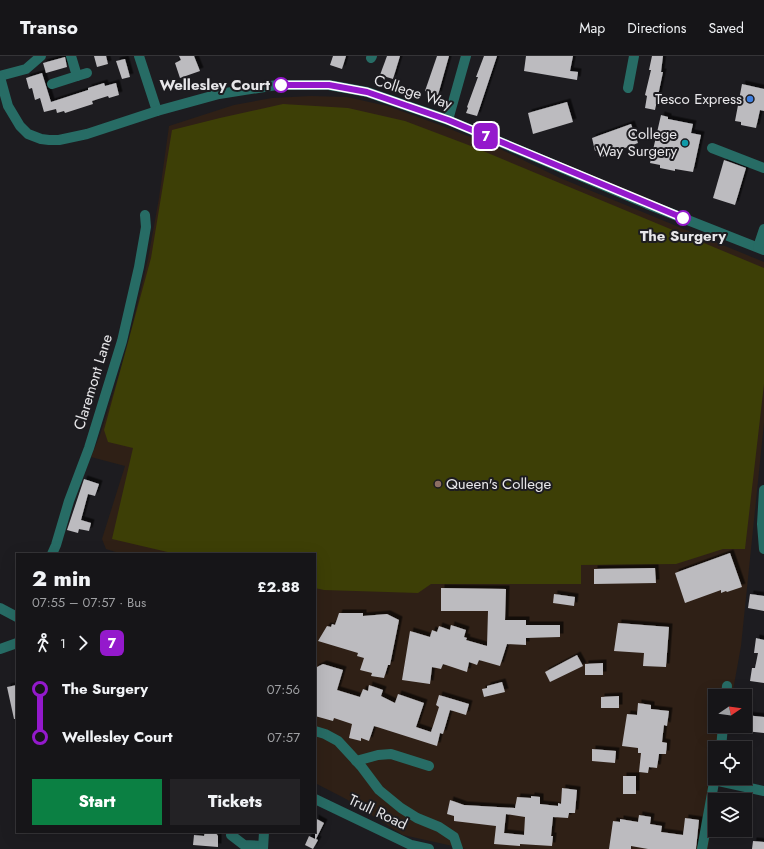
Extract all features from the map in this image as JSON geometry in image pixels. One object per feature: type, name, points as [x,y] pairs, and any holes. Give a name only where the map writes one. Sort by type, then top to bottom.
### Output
[{"type":"street","points":[[0,76],[26,69],[41,56]]},
{"type":"street","points":[[52,84],[82,74],[71,56]]},
{"type":"street","points":[[140,56],[157,111]]},
{"type":"street","points":[[448,120],[466,56]]},
{"type":"street","points":[[628,88],[634,56]]},
{"type":"street","name":"College Way","points":[[0,76],[4,96],[13,116],[20,126],[28,134],[41,139],[59,140],[73,138],[157,111],[219,94],[255,88],[277,85],[329,85],[367,92],[448,120],[647,204],[761,248]]},
{"type":"street","points":[[712,148],[764,168]]},
{"type":"street","name":"Claremont Lane","points":[[52,553],[69,501],[89,448],[122,341],[139,266],[146,227],[145,215]]},
{"type":"street","points":[[761,248],[764,229]]},
{"type":"street","points":[[764,490],[762,524],[764,549]]},
{"type":"street","points":[[0,608],[16,616]]},
{"type":"street","points":[[0,649],[16,644]]},
{"type":"street","points":[[316,731],[338,741],[379,790],[412,815],[439,827],[454,837],[458,849]]},
{"type":"street","points":[[356,761],[378,755],[391,754],[430,766]]},
{"type":"street","points":[[702,849],[714,785]]},
{"type":"street","points":[[740,785],[764,791]]},
{"type":"street","name":"Trull Road","points":[[316,799],[411,845],[429,849]]},
{"type":"street","points":[[231,835],[244,845],[263,848],[264,833]]},
{"type":"shaded area","name":"Queen's College","points":[[311,96],[347,97],[387,106],[500,149],[560,178],[764,262],[764,423],[741,646],[733,689],[708,689],[708,733],[727,733],[726,741],[708,741],[708,785],[718,785],[717,793],[708,793],[708,837],[710,837],[708,849],[466,849],[403,835],[346,799],[316,784],[316,553],[119,553],[106,549],[102,539],[125,466],[91,457],[100,435],[126,352],[148,259],[159,198],[169,126],[234,105],[272,98]]},
{"type":"shaded area","name":"Queen's College","points":[[283,104],[348,108],[405,121],[471,146],[764,268],[764,384],[745,549],[723,549],[676,564],[581,565],[581,584],[431,584],[418,593],[324,590],[316,588],[316,553],[172,553],[112,539],[133,448],[108,442],[104,430],[151,258],[172,130]]},
{"type":"building","points":[[94,56],[106,56],[108,64],[97,67]]},
{"type":"building","points":[[179,56],[194,56],[200,71],[180,78],[175,63],[181,60]]},
{"type":"building","points":[[333,56],[346,56],[342,69],[330,65]]},
{"type":"building","points":[[387,56],[400,56],[393,79],[380,75]]},
{"type":"building","points":[[437,56],[449,56],[438,95],[425,91]]},
{"type":"building","points":[[484,56],[497,56],[477,116],[466,113],[478,77],[476,77]]},
{"type":"building","points":[[526,56],[573,56],[570,71],[578,72],[577,80],[524,71]]},
{"type":"building","points":[[652,56],[663,56],[661,72],[663,72],[655,110],[645,108],[647,96],[645,95],[651,70],[649,70]]},
{"type":"building","points":[[65,57],[67,67],[46,73],[43,63]]},
{"type":"building","points":[[125,59],[130,77],[122,79],[116,61]]},
{"type":"building","points":[[42,73],[51,102],[104,83],[105,86],[116,83],[119,95],[109,98],[108,96],[92,101],[93,104],[65,113],[64,111],[57,113],[56,109],[44,112],[40,98],[35,100],[32,88],[29,89],[26,78]]},
{"type":"building","name":"Tesco Express","points":[[742,84],[764,89],[764,111],[760,110],[756,128],[741,125],[741,122],[735,121]]},
{"type":"building","points":[[567,102],[573,122],[533,134],[528,113]]},
{"type":"building","name":"College Way Surgery","points":[[661,115],[668,117],[668,119],[693,124],[691,133],[701,135],[693,172],[660,168],[660,165],[650,163]]},
{"type":"building","points":[[631,124],[638,143],[599,158],[597,150],[595,151],[592,138]]},
{"type":"building","points":[[724,160],[746,168],[735,205],[713,198]]},
{"type":"building","points":[[84,479],[99,484],[95,496],[88,494],[81,520],[91,523],[89,531],[79,529],[78,533],[67,530]]},
{"type":"building","points":[[730,553],[742,587],[721,593],[721,590],[685,603],[675,573]]},
{"type":"building","points":[[655,568],[656,583],[594,584],[594,569]]},
{"type":"building","points":[[441,588],[506,589],[505,620],[526,620],[526,625],[560,625],[560,637],[526,638],[526,645],[507,644],[500,666],[479,660],[477,665],[469,662],[467,672],[443,664],[441,669],[432,667],[430,684],[402,680],[410,631],[430,637],[432,630],[437,632],[439,626],[450,630],[451,625],[466,630],[464,637],[467,638],[466,640],[487,646],[488,611],[441,611]]},
{"type":"building","points":[[554,594],[575,597],[574,606],[553,603]]},
{"type":"building","points":[[750,594],[764,596],[764,611],[748,608]]},
{"type":"building","points":[[339,613],[363,613],[363,616],[387,614],[399,620],[390,665],[388,665],[384,678],[371,676],[372,673],[360,670],[364,658],[357,656],[358,653],[318,641],[327,626],[331,627],[332,624],[335,625]]},
{"type":"building","points":[[618,623],[669,627],[666,667],[643,666],[644,653],[614,651]]},
{"type":"building","points":[[756,638],[764,640],[764,683],[750,681],[752,668],[755,668],[758,653],[754,653]]},
{"type":"building","points":[[577,655],[583,666],[550,682],[545,672]]},
{"type":"building","points":[[603,663],[603,675],[585,675],[585,664]]},
{"type":"building","points":[[323,664],[343,670],[337,690],[360,697],[363,689],[368,691],[369,685],[383,690],[381,696],[395,703],[398,694],[424,703],[416,727],[431,732],[439,707],[436,705],[439,695],[469,704],[466,715],[450,710],[443,734],[440,733],[437,746],[374,726],[369,741],[361,738],[361,741],[349,738],[352,724],[334,718],[333,721],[316,716],[316,668]]},
{"type":"building","points":[[502,682],[505,692],[484,697],[482,689]]},
{"type":"building","points":[[16,685],[16,719],[14,719],[7,687]]},
{"type":"building","points":[[619,696],[619,708],[601,708],[601,697]]},
{"type":"building","points":[[638,703],[651,705],[651,709],[669,711],[667,726],[664,725],[662,742],[667,743],[666,754],[659,754],[657,768],[649,767],[648,773],[639,772],[641,753],[638,753],[638,748],[622,746],[627,714],[637,715]]},
{"type":"building","points":[[752,716],[764,717],[764,733],[752,732]]},
{"type":"building","points":[[592,749],[616,751],[615,763],[592,761]]},
{"type":"building","points":[[623,776],[636,776],[636,794],[623,794]]},
{"type":"building","points":[[562,788],[577,790],[575,813],[569,813],[568,818],[553,817],[551,836],[553,836],[552,846],[494,844],[496,826],[454,821],[454,816],[447,814],[450,800],[464,805],[515,808],[517,797],[531,798],[531,796],[540,797],[540,804],[558,806],[558,803],[561,804]],"holes":[[[506,814],[525,817],[524,835],[504,833]]]},
{"type":"building","points":[[639,815],[651,817],[650,824],[662,826],[661,832],[683,835],[685,818],[699,820],[696,849],[648,849],[631,846],[631,849],[609,849],[613,821],[620,822],[620,819],[638,822]]},
{"type":"building","points":[[316,819],[324,823],[316,839],[318,840],[313,849],[305,845],[309,836],[315,839]]},
{"type":"building","points":[[205,833],[216,833],[218,836],[218,847],[193,845],[194,835],[204,836]]},
{"type":"building","points":[[753,841],[764,842],[764,849],[752,849]]},
{"type":"bus line","name":"7","points":[[281,85],[329,85],[367,92],[448,120],[683,218]]},
{"type":"place","name":"Wellesley Court","points":[[281,85]]},
{"type":"place","name":"Tesco Express","points":[[750,99]]},
{"type":"place","name":"College Way Surgery","points":[[685,143]]},
{"type":"place","name":"The Surgery","points":[[683,218]]},
{"type":"place","name":"Queen's College","points":[[438,484]]}]
